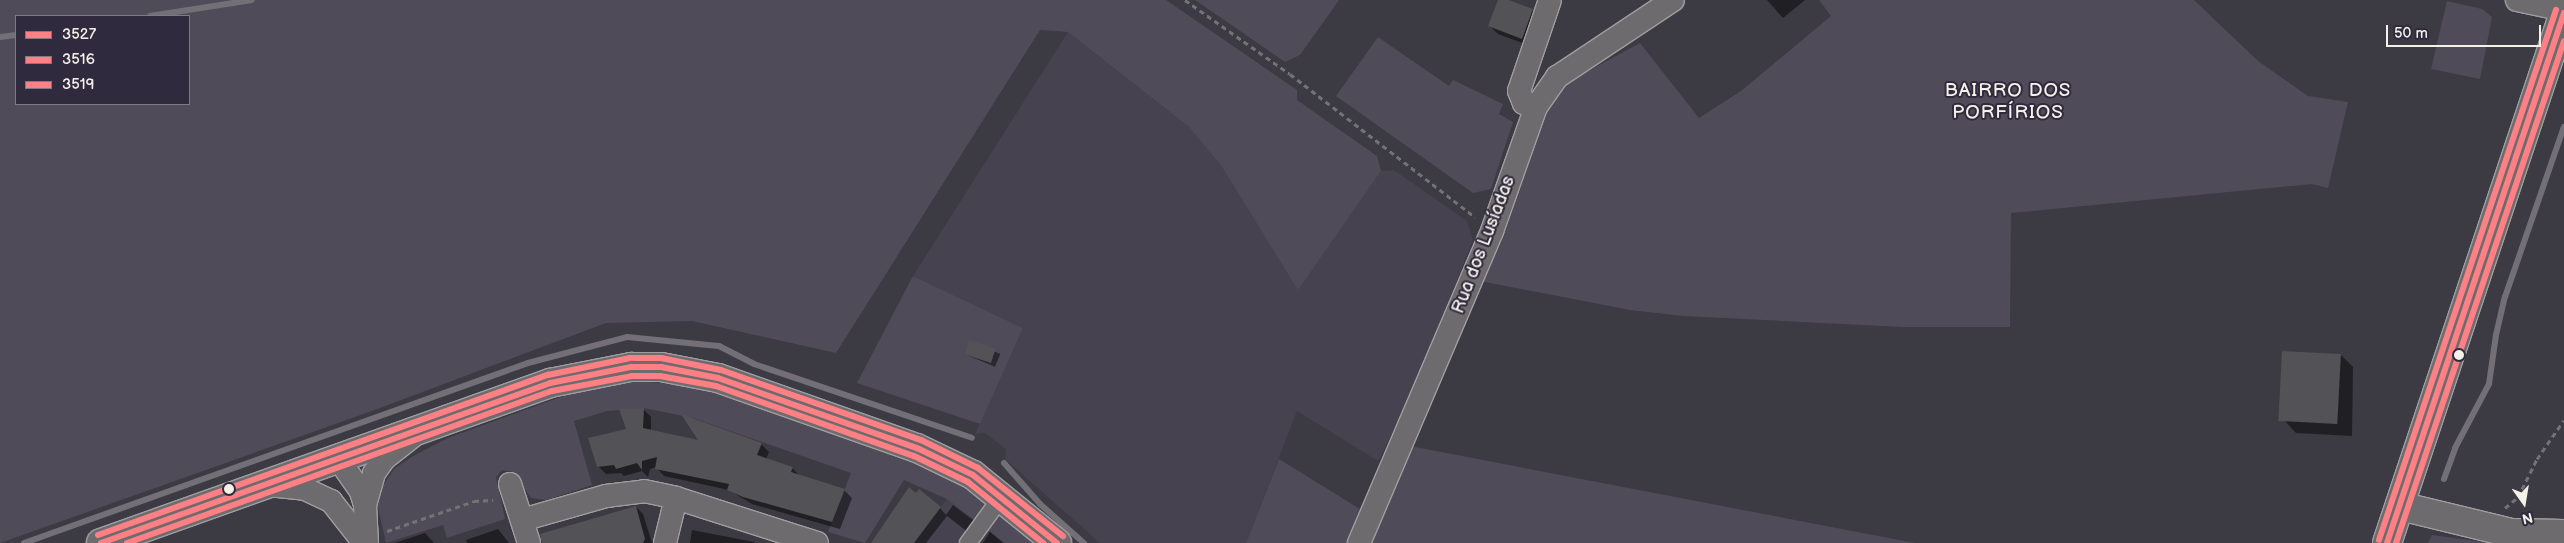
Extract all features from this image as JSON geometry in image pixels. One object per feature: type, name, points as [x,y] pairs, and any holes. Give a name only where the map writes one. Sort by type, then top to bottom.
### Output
[{"type":"main road","points":[[2387,543],[2564,11]]},
{"type":"main road","points":[[112,539],[550,384],[588,373],[631,367],[690,371],[870,429],[949,461],[1003,497],[1057,543]]},
{"type":"main road","points":[[2400,506],[2482,526],[2520,533],[2564,534]]},
{"type":"street","points":[[1536,107],[1524,103],[1519,91],[1550,0]]},
{"type":"street","name":"Rua dos Lusíadas","points":[[1359,543],[1492,231],[1536,107],[1557,77],[1673,0]]},
{"type":"street","points":[[2517,0],[2564,11]]},
{"type":"street","points":[[365,505],[374,473],[385,458],[401,444],[437,425]]},
{"type":"street","points":[[339,460],[361,492],[371,539]]},
{"type":"street","points":[[339,460],[343,512]]},
{"type":"street","points":[[268,485],[305,489],[331,501],[371,539]]},
{"type":"street","points":[[529,543],[516,502],[644,491],[676,498],[817,543]]},
{"type":"street","points":[[666,543],[676,498]]},
{"type":"street","points":[[968,543],[995,506]]},
{"type":"path","points":[[1185,0],[1290,74],[1492,231]]},
{"type":"path","points":[[2482,526],[2518,497],[2537,459],[2564,420]]},
{"type":"path","points":[[371,539],[474,501],[516,502]]},
{"type":"shaded area","points":[[0,0],[1166,0],[1297,90],[1297,100],[1377,156],[1381,171],[1298,290],[1222,167],[1189,127],[1068,32],[1040,30],[836,353],[692,321],[606,323],[372,411],[0,543]]},
{"type":"shaded area","points":[[1195,0],[1339,0],[1300,55],[1285,62]]},
{"type":"shaded area","points":[[1819,0],[2194,0],[2258,61],[2308,96],[2348,102],[2328,188],[2312,184],[2011,213],[2010,327],[1903,327],[1683,316],[1630,310],[1480,281],[1510,216],[1536,128],[1559,87],[1640,43],[1699,118],[1741,91],[1831,16]]},
{"type":"shaded area","points":[[2447,1],[2482,9],[2492,17],[2480,79],[2431,69]]},
{"type":"shaded area","points":[[1068,32],[1189,127],[1222,167],[1298,289],[1381,171],[1394,170],[1467,221],[1473,240],[1407,404],[1378,461],[1297,411],[1246,543],[1100,543],[1005,459],[1006,449],[985,433],[975,434],[1023,328],[913,276]]},
{"type":"shaded area","points":[[1378,37],[1449,86],[1453,80],[1503,104],[1499,114],[1513,122],[1491,189],[1473,193],[1336,96]]},
{"type":"shaded area","points":[[913,276],[1023,328],[980,424],[857,383]]},
{"type":"shaded area","points":[[638,381],[685,385],[716,393],[913,462],[970,490],[1033,543],[1005,543],[947,499],[904,480],[865,543],[828,532],[851,473],[693,418],[644,408],[607,411],[574,421],[592,485],[546,500],[531,498],[513,472],[502,470],[496,477],[505,519],[447,538],[443,525],[386,543],[377,503],[382,487],[394,469],[413,456],[448,438],[552,400],[583,390]]},
{"type":"shaded area","points":[[1410,446],[1915,543],[1372,543]]},
{"type":"shaded area","points":[[1279,459],[1360,509],[1346,543],[1246,543]]},
{"type":"shaded area","points":[[947,499],[978,521],[962,543],[914,543]]},
{"type":"shaded area","points":[[2432,535],[2490,543],[2428,543]]},
{"type":"building","points":[[1498,0],[1509,0],[1533,9],[1522,39],[1488,26]]},
{"type":"building","points":[[969,340],[996,349],[991,363],[964,354]]},
{"type":"building","points":[[2282,351],[2341,354],[2337,424],[2278,421]]},
{"type":"building","points":[[644,408],[643,428],[698,440],[681,414],[762,443],[757,455],[793,467],[791,472],[845,489],[832,522],[743,497],[727,490],[729,484],[655,469],[657,457],[642,461],[642,470],[637,463],[616,469],[614,465],[597,467],[588,438],[626,429],[619,409]]},
{"type":"building","points":[[909,487],[916,493],[919,489],[941,507],[914,543],[871,543]]},
{"type":"building","points":[[636,506],[645,539],[643,543],[542,543],[540,534]]},
{"type":"waterway","points":[[156,15],[252,0]]},
{"type":"waterway","points":[[0,37],[15,35]]},
{"type":"waterway","points":[[2444,479],[2455,448],[2489,384],[2496,335],[2505,297],[2564,127]]},
{"type":"waterway","points":[[24,543],[528,363],[627,337],[719,346],[754,364],[972,438]]},
{"type":"waterway","points":[[1004,463],[1040,504],[1084,543]]},
{"type":"transit line","name":"3519","points":[[2379,540],[2556,10]]},
{"type":"transit line","points":[[2387,543],[2564,13]]},
{"type":"transit line","name":"3516","points":[[2396,543],[2564,41]]},
{"type":"transit line","name":"3519","points":[[98,535],[548,375],[630,358],[661,358],[721,370],[921,440],[978,468],[1063,536]]},
{"type":"transit line","name":"3527","points":[[101,543],[550,383],[631,367],[661,367],[718,378],[917,448],[973,475],[1057,543]]},
{"type":"transit line","name":"3516","points":[[127,543],[552,391],[632,376],[660,376],[716,386],[914,456],[968,482],[1043,543]]},
{"type":"district","name":"BAIRRO DOS PORFÍRIOS","points":[[2008,102]]}]
